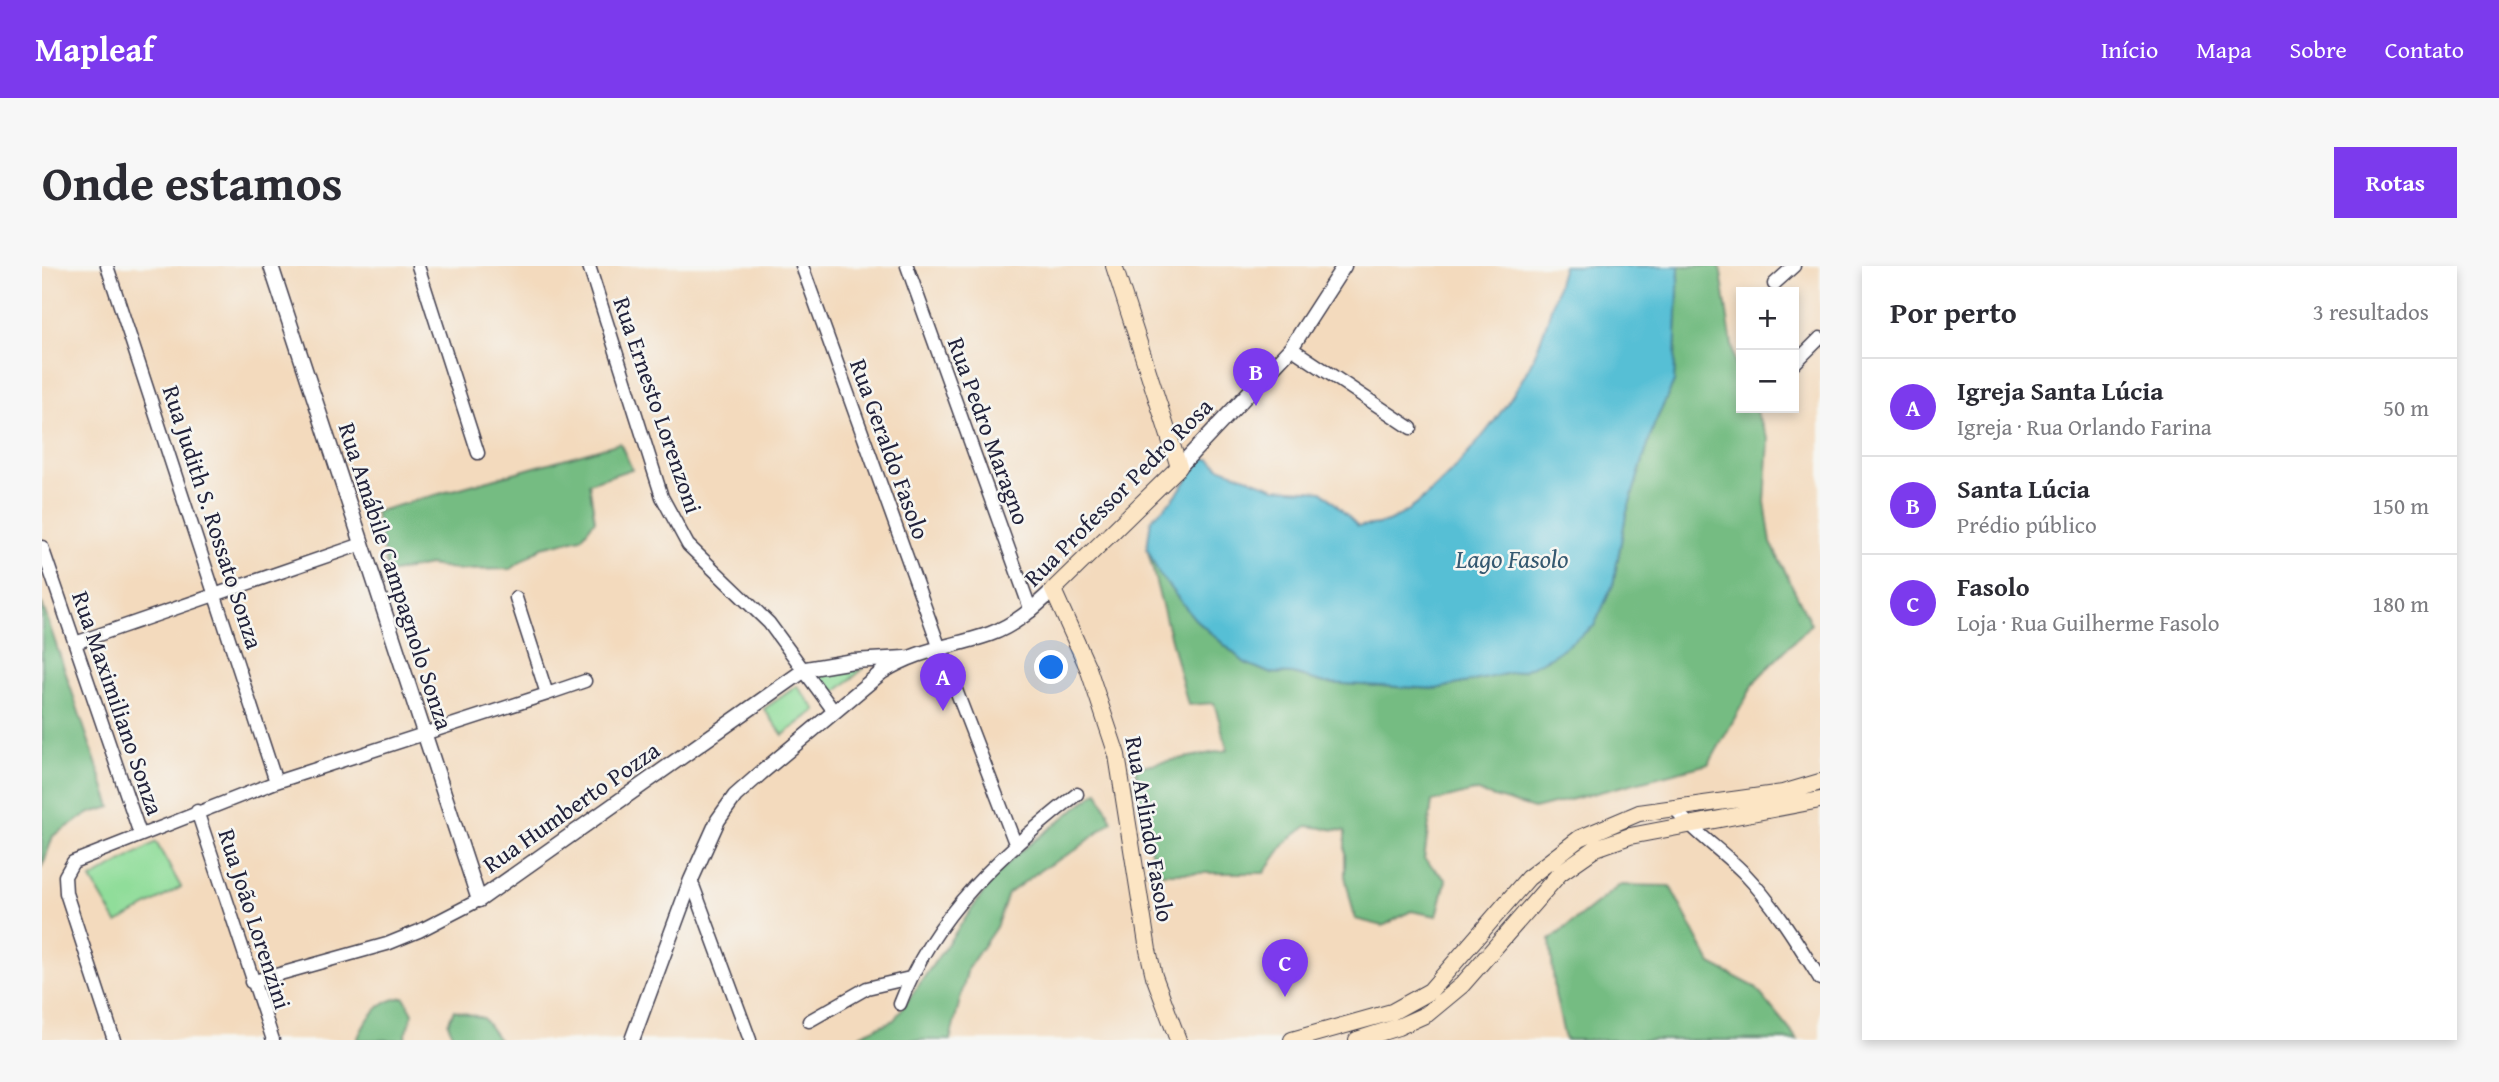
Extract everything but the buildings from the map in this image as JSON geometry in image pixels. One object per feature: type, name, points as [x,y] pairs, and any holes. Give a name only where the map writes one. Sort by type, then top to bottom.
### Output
[{"type":"main road","points":[[1118,268],[1179,467]]},
{"type":"main road","name":"Rua Professor Pedro Rosa","points":[[1053,590],[1179,467]]},
{"type":"main road","name":"Rua Arlindo Fasolo","points":[[1053,590],[1088,668],[1117,755],[1148,950],[1157,986],[1178,1040]]},
{"type":"main road","points":[[1292,1040],[1382,1015],[1414,1002],[1430,991],[1528,878],[1555,854],[1609,824],[1639,813],[1783,793],[1820,782]]},
{"type":"main road","points":[[1357,1040],[1427,1014],[1462,985],[1560,873],[1596,848],[1630,836],[1820,800]]},
{"type":"street","name":"Rua Judith S. Rossato Sonza","points":[[107,266],[217,593],[276,782]]},
{"type":"street","name":"Rua Amábile Campagnolo Sonza","points":[[271,266],[479,900]]},
{"type":"street","points":[[418,266],[478,453]]},
{"type":"street","name":"Rua Ernesto Lorenzoni","points":[[589,266],[662,497],[673,522],[688,545],[769,622],[806,669],[833,710]]},
{"type":"street","name":"Rua Geraldo Fasolo","points":[[802,266],[939,646],[1015,843]]},
{"type":"street","name":"Rua Pedro Maragno","points":[[907,266],[1031,611]]},
{"type":"street","name":"Rua Professor Pedro Rosa","points":[[1179,467],[1291,348],[1344,266]]},
{"type":"street","points":[[1774,284],[1794,266]]},
{"type":"street","points":[[1799,359],[1820,338]]},
{"type":"street","points":[[1291,348],[1411,428]]},
{"type":"street","points":[[75,643],[362,544]]},
{"type":"street","name":"Rua Maximiliano Sonza","points":[[42,547],[141,834]]},
{"type":"street","name":"Rua Professor Pedro Rosa","points":[[905,658],[939,646],[990,634],[1031,611],[1053,590]]},
{"type":"street","points":[[516,598],[547,694]]},
{"type":"street","points":[[632,1040],[691,880],[718,820],[736,796],[833,710],[905,658]]},
{"type":"street","name":"Rua Humberto Pozza","points":[[251,982],[387,944],[419,932],[479,900],[806,669],[853,661],[905,658]]},
{"type":"street","points":[[114,1040],[66,893],[65,876],[74,862],[197,811],[276,782],[585,681]]},
{"type":"street","points":[[900,1004],[910,978],[933,937],[968,891],[1015,843],[1077,794]]},
{"type":"street","points":[[1675,809],[1688,825],[1744,873],[1769,902],[1820,979]]},
{"type":"street","name":"Rua João Lorenzini","points":[[197,811],[251,982],[273,1040]]},
{"type":"street","points":[[691,880],[750,1040]]},
{"type":"street","points":[[809,1021],[867,988],[910,978]]},
{"type":"green space","points":[[1679,266],[1720,266],[1736,372],[1736,413],[1756,413],[1769,440],[1765,502],[1771,543],[1811,624],[1756,680],[1709,764],[1534,809],[1474,791],[1432,802],[1424,859],[1446,880],[1437,916],[1411,911],[1383,926],[1355,919],[1345,876],[1345,831],[1307,826],[1287,841],[1264,873],[1155,873],[1135,767],[1228,750],[1214,703],[1188,705],[1147,548],[1159,574],[1195,619],[1245,663],[1269,673],[1293,674],[1325,683],[1436,689],[1524,670],[1613,585],[1626,515],[1654,425],[1674,382]]},
{"type":"green space","points":[[620,443],[632,469],[589,483],[595,520],[581,538],[542,547],[511,569],[460,570],[429,565],[388,573],[375,512]]},
{"type":"green space","points":[[42,603],[111,807],[90,813],[53,836],[42,868]]},
{"type":"green space","points":[[863,669],[831,696],[816,675]]},
{"type":"green space","points":[[797,686],[816,710],[783,735],[764,709]]},
{"type":"green space","points":[[1098,791],[1112,821],[1076,850],[1042,869],[1008,894],[996,927],[968,968],[950,1040],[856,1040],[861,1034],[894,1020],[993,879],[1016,855]]},
{"type":"green space","points":[[156,842],[181,887],[117,923],[91,879]]},
{"type":"green space","points":[[1620,885],[1670,886],[1711,964],[1755,987],[1798,1040],[1565,1040],[1555,994],[1550,940]]},
{"type":"green space","points":[[404,997],[413,1013],[404,1040],[357,1040],[375,1011],[387,1002]]},
{"type":"green space","points":[[454,1010],[483,1018],[499,1040],[448,1040],[452,1034],[448,1023]]},
{"type":"water","name":"Lago Fasolo","points":[[1563,266],[1679,266],[1674,382],[1654,425],[1626,515],[1613,585],[1594,626],[1551,657],[1524,670],[1436,689],[1325,683],[1293,674],[1269,673],[1245,663],[1195,619],[1159,574],[1147,548],[1151,519],[1173,499],[1202,459],[1210,459],[1219,467],[1275,488],[1322,491],[1358,526],[1390,521],[1409,509],[1449,474],[1487,431],[1518,387],[1535,355]]},
{"type":"place","name":"Santa Lúcia","points":[[1256,406]]},
{"type":"place","name":"Igreja Santa Lúcia","points":[[943,711]]},
{"type":"place","name":"Fasolo","points":[[1285,997]]}]
